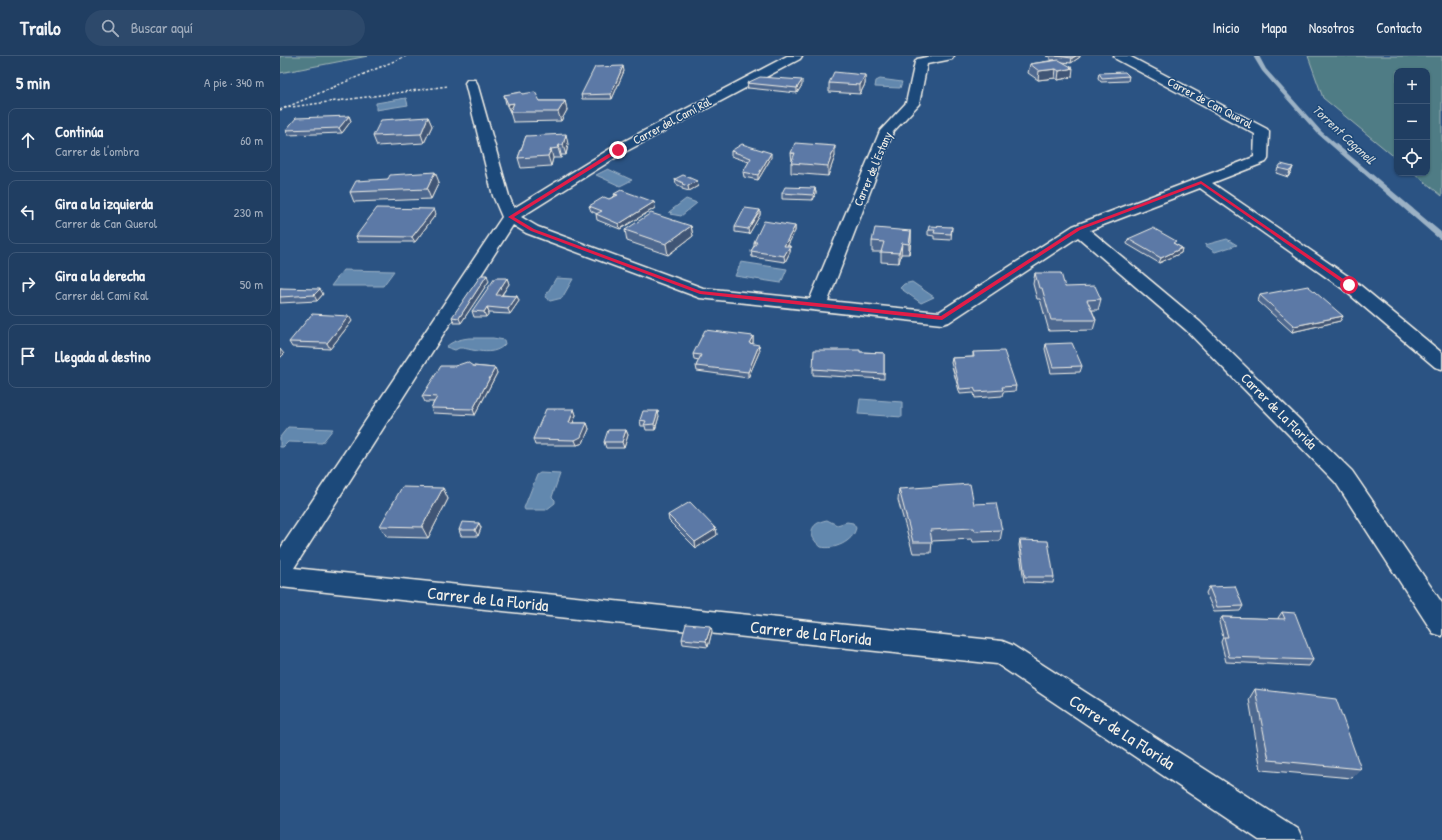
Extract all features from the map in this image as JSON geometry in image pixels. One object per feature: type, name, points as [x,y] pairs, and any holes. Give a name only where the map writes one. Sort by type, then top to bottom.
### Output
[{"type":"street","name":"Carrer del Camí Ral","points":[[510,217],[618,150],[796,56]]},
{"type":"street","name":"Carrer de l'Estany","points":[[817,305],[887,131],[912,104],[921,62],[948,56]]},
{"type":"street","name":"Carrer de Can Querol","points":[[510,217],[532,230],[700,293],[942,318],[1079,229],[1261,159],[1262,132],[1120,56]]},
{"type":"street","points":[[280,569],[510,217],[501,196],[471,83]]},
{"type":"street","points":[[1201,182],[1349,285],[1442,363]]},
{"type":"street","name":"Carrer de La Florida","points":[[1079,229],[1193,326],[1344,477],[1442,626]]},
{"type":"street","name":"Carrer de La Florida","points":[[280,577],[1002,653],[1287,840]]},
{"type":"path","points":[[280,110],[406,56]]},
{"type":"path","points":[[284,108],[471,83]]},
{"type":"green space","points":[[280,56],[368,56],[280,73]]},
{"type":"green space","points":[[1308,56],[1442,56],[1442,196],[1418,176],[1430,176],[1430,68],[1394,68],[1394,157],[1323,98]]},
{"type":"water","points":[[880,79],[902,82],[900,88],[875,87],[876,81]]},
{"type":"water","points":[[406,98],[408,105],[376,110],[376,103]]},
{"type":"water","points":[[608,169],[632,180],[620,186],[596,175]]},
{"type":"water","points":[[686,199],[697,203],[681,216],[670,214],[672,213],[669,212]]},
{"type":"water","points":[[1227,239],[1237,245],[1215,252],[1205,245]]},
{"type":"water","points":[[741,262],[787,269],[781,283],[735,276]]},
{"type":"water","points":[[343,270],[394,271],[383,286],[331,286]]},
{"type":"water","points":[[556,278],[573,279],[562,298],[550,301],[545,297]]},
{"type":"water","points":[[912,282],[934,297],[921,303],[900,288],[904,284]]},
{"type":"water","points":[[469,338],[493,338],[504,340],[505,344],[501,348],[486,352],[463,348],[455,350],[446,347],[451,343]]},
{"type":"water","points":[[860,399],[902,402],[902,417],[858,414]]},
{"type":"water","points":[[288,427],[333,429],[322,443],[288,442],[283,447],[280,447],[280,437]]},
{"type":"water","points":[[540,473],[560,474],[552,497],[555,500],[555,503],[546,510],[525,510],[524,508],[537,475]]},
{"type":"water","points":[[827,520],[837,525],[847,522],[853,523],[856,528],[851,537],[842,544],[826,548],[821,547],[816,543],[812,530],[816,524]]},
{"type":"building","points":[[1056,56],[1076,56],[1072,58]]},
{"type":"building","points":[[1059,60],[1073,68],[1059,71],[1056,69],[1039,71],[1030,64]]},
{"type":"building","points":[[623,66],[611,94],[581,95],[595,67]]},
{"type":"building","points":[[834,72],[865,75],[860,85],[829,83]]},
{"type":"building","points":[[1125,72],[1129,76],[1102,78],[1099,73]]},
{"type":"building","points":[[760,77],[802,80],[797,88],[747,83]]},
{"type":"building","points":[[521,92],[522,94],[535,92],[540,101],[565,101],[558,112],[510,112],[514,103],[508,104],[504,95]]},
{"type":"building","points":[[349,116],[339,128],[286,130],[296,118]]},
{"type":"building","points":[[428,117],[421,134],[373,136],[381,120]]},
{"type":"building","points":[[566,134],[563,145],[559,145],[558,148],[551,149],[548,156],[518,158],[526,136]]},
{"type":"building","points":[[795,143],[835,146],[828,166],[791,163],[795,153],[791,153]]},
{"type":"building","points":[[742,144],[771,153],[758,175],[743,172],[751,158],[731,151]]},
{"type":"building","points":[[1281,164],[1293,167],[1290,171],[1278,168]]},
{"type":"building","points":[[435,172],[427,189],[350,192],[356,181],[388,179],[390,175]]},
{"type":"building","points":[[683,175],[697,181],[688,186],[675,179]]},
{"type":"building","points":[[785,187],[815,188],[813,195],[782,193]]},
{"type":"building","points":[[621,190],[654,202],[619,224],[596,214],[602,211],[589,206],[604,197],[609,199],[618,195],[614,194]]},
{"type":"building","points":[[377,208],[434,209],[412,237],[356,236]]},
{"type":"building","points":[[745,208],[760,210],[748,229],[735,227]]},
{"type":"building","points":[[651,213],[691,226],[666,244],[625,230]]},
{"type":"building","points":[[764,221],[795,226],[784,246],[790,246],[784,256],[751,251],[757,242],[754,242]]},
{"type":"building","points":[[929,226],[952,227],[951,234],[934,233],[935,230],[928,230]]},
{"type":"building","points":[[875,228],[911,231],[909,244],[902,243],[899,253],[881,252],[884,242],[872,241]]},
{"type":"building","points":[[1153,228],[1176,241],[1173,243],[1182,248],[1161,258],[1128,239]]},
{"type":"building","points":[[1035,273],[1061,273],[1065,287],[1095,286],[1101,299],[1087,300],[1096,320],[1051,320],[1042,288],[1039,288]]},
{"type":"building","points":[[481,275],[487,275],[459,318],[452,317]]},
{"type":"building","points":[[495,278],[507,278],[496,295],[517,296],[508,309],[487,307],[484,312],[472,311]]},
{"type":"building","points":[[1308,286],[1343,316],[1294,326],[1260,295]]},
{"type":"building","points":[[280,288],[320,289],[314,295],[280,297]]},
{"type":"building","points":[[312,314],[349,316],[327,343],[289,342]]},
{"type":"building","points":[[705,330],[753,336],[749,343],[759,345],[748,372],[696,366],[701,355],[693,354]]},
{"type":"building","points":[[1072,343],[1082,366],[1053,367],[1046,344]]},
{"type":"building","points":[[814,350],[860,350],[860,352],[884,353],[884,374],[813,369]]},
{"type":"building","points":[[1004,351],[1016,386],[1002,387],[1003,390],[976,392],[974,388],[960,389],[952,358],[974,357],[973,352]]},
{"type":"building","points":[[467,362],[473,366],[495,368],[473,409],[431,408],[437,397],[422,396],[441,366],[455,366]]},
{"type":"building","points":[[546,409],[574,409],[569,423],[587,423],[581,437],[575,440],[533,439]]},
{"type":"building","points":[[643,411],[658,411],[654,424],[644,425],[646,421],[640,420]]},
{"type":"building","points":[[608,430],[626,430],[622,442],[604,442]]},
{"type":"building","points":[[970,484],[974,504],[996,503],[1002,530],[975,531],[974,528],[930,530],[932,542],[913,542],[899,489]]},
{"type":"building","points":[[402,487],[443,488],[422,527],[380,526]]},
{"type":"building","points":[[690,502],[716,529],[695,542],[668,515]]},
{"type":"building","points":[[462,522],[479,523],[475,530],[459,530]]},
{"type":"building","points":[[1020,540],[1048,541],[1054,577],[1025,577]]},
{"type":"building","points":[[1235,586],[1243,606],[1217,607],[1209,587]]},
{"type":"building","points":[[1282,612],[1295,613],[1313,660],[1229,657],[1224,637],[1228,637],[1222,617],[1285,619]]},
{"type":"building","points":[[686,624],[711,626],[706,641],[682,639]]},
{"type":"building","points":[[1255,689],[1336,699],[1361,769],[1269,760]]},
{"type":"waterway","name":"Torrent Caganell","points":[[1256,56],[1264,70],[1320,133],[1442,237]]},
{"type":"route","points":[[618,150],[510,217],[532,230],[700,293],[942,318],[1079,229],[1201,182],[1349,285]]}]
